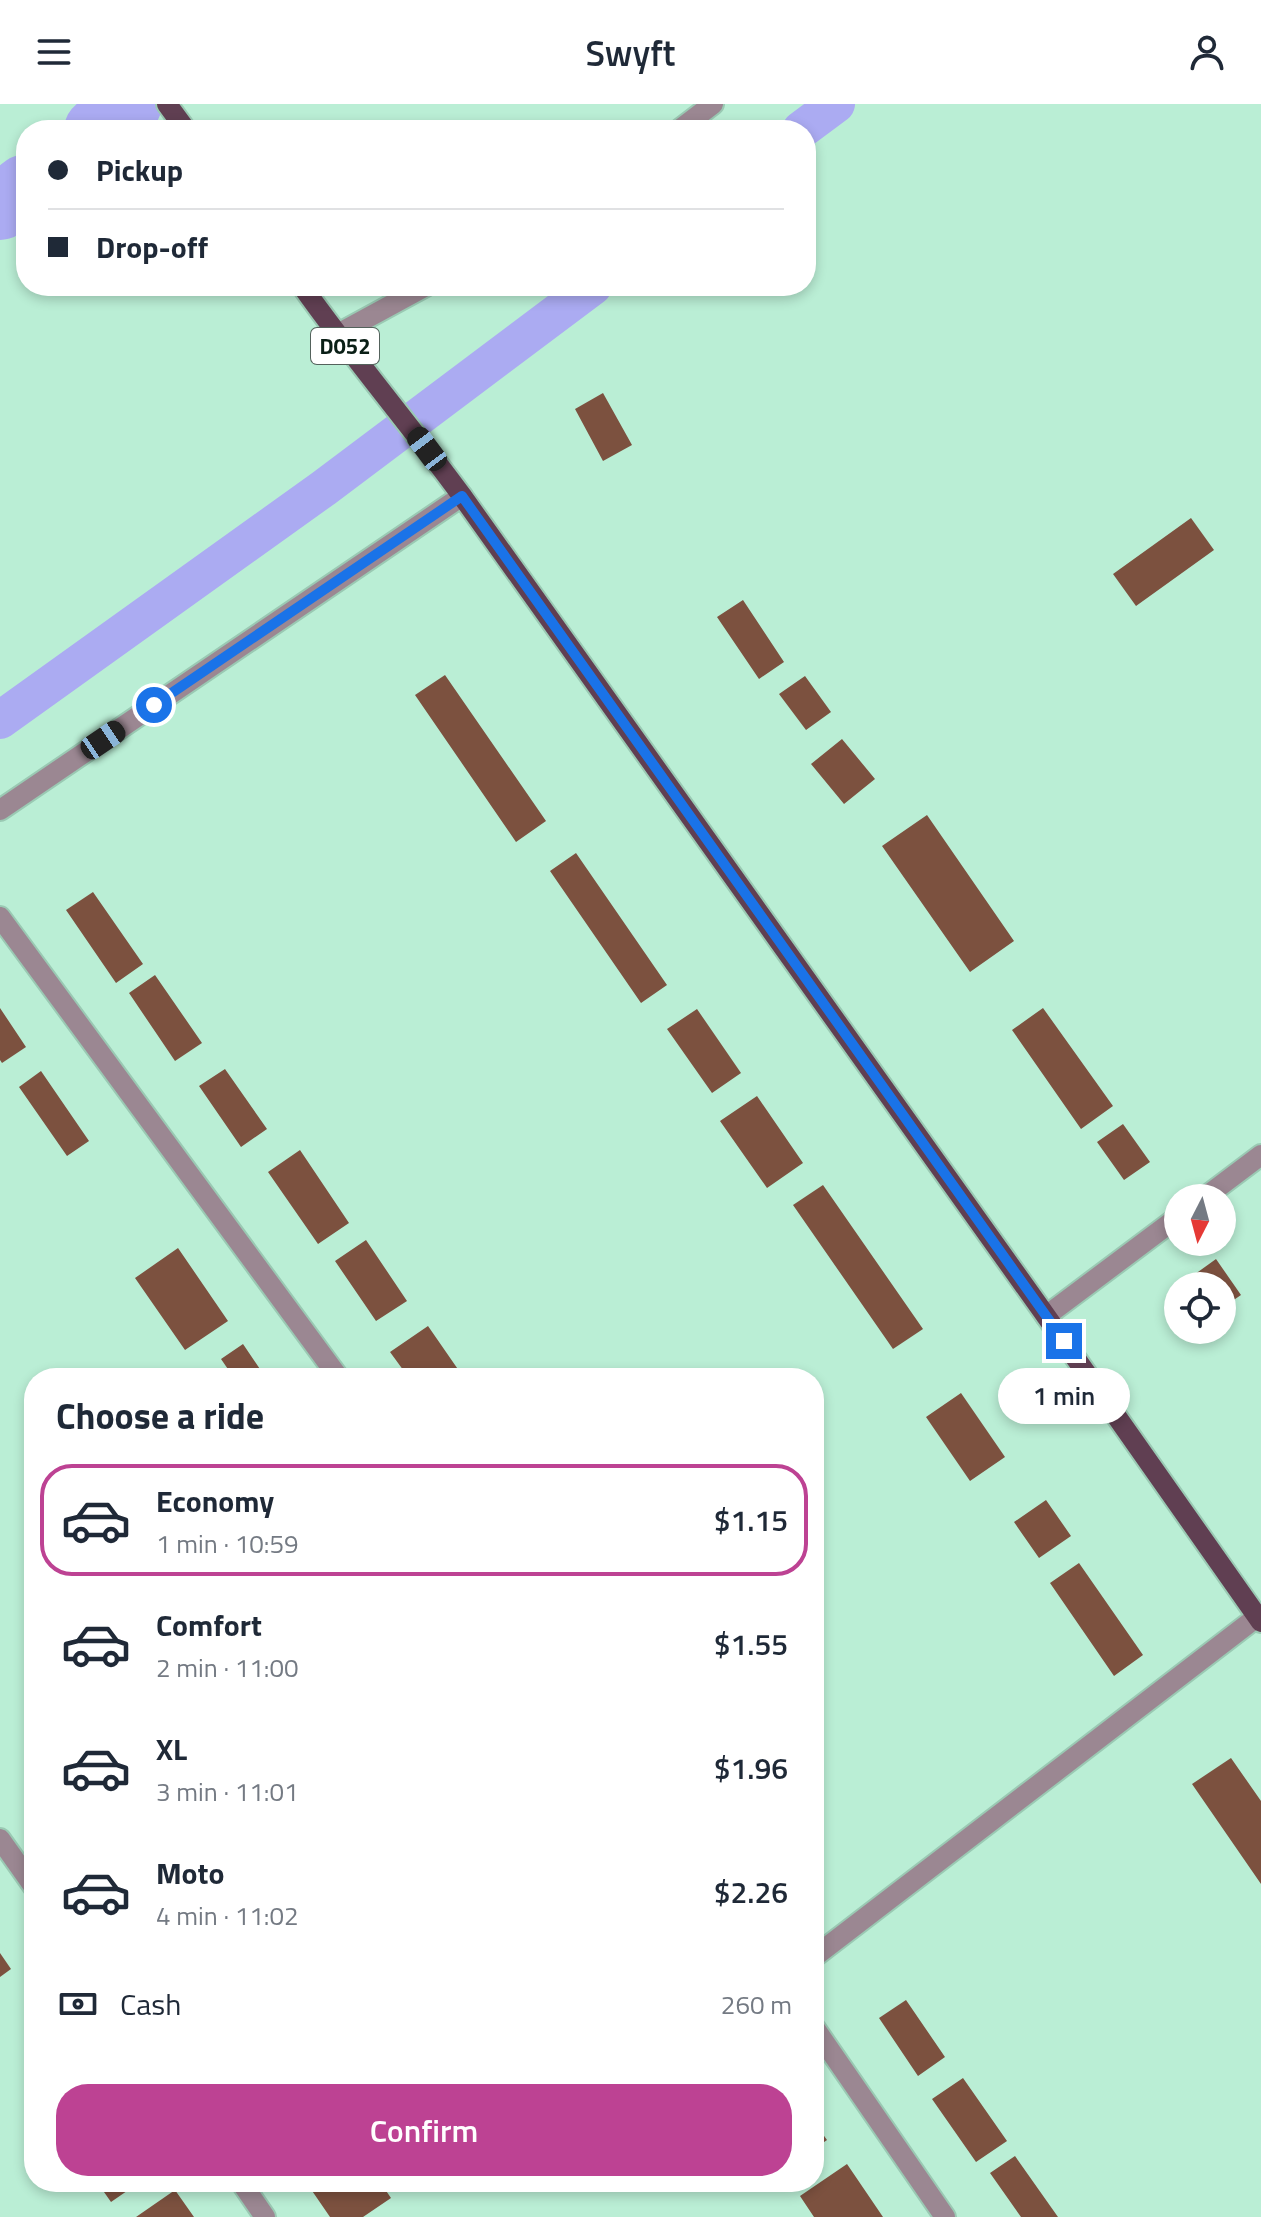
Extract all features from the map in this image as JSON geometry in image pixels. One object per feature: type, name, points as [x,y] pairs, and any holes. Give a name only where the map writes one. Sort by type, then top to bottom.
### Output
[{"type":"main road","name":"D052","points":[[309,296],[336,335],[445,472],[1259,1620]]},
{"type":"street","points":[[692,120],[713,104]]},
{"type":"street","points":[[336,335],[408,296]]},
{"type":"street","points":[[0,810],[462,496]]},
{"type":"street","points":[[0,917],[332,1368]]},
{"type":"street","points":[[1223,1184],[1261,1155]]},
{"type":"street","points":[[1046,1316],[1164,1228]]},
{"type":"street","points":[[824,1949],[1259,1620]]},
{"type":"street","points":[[0,1839],[24,1873]]},
{"type":"street","points":[[824,2042],[945,2217]]},
{"type":"street","points":[[248,2192],[265,2217]]},
{"type":"building","points":[[603,393],[632,445],[603,461],[575,409]]},
{"type":"building","points":[[1191,518],[1214,550],[1136,606],[1113,574]]},
{"type":"building","points":[[743,600],[784,662],[759,679],[717,617]]},
{"type":"building","points":[[445,675],[546,821],[516,842],[415,695]]},
{"type":"building","points":[[805,676],[831,712],[806,730],[779,694]]},
{"type":"building","points":[[842,739],[875,779],[844,804],[811,764]]},
{"type":"building","points":[[927,815],[1014,941],[970,972],[882,846]]},
{"type":"building","points":[[576,853],[667,985],[641,1003],[550,871]]},
{"type":"building","points":[[93,892],[143,964],[116,983],[66,910]]},
{"type":"building","points":[[155,975],[202,1043],[175,1061],[129,993]]},
{"type":"building","points":[[0,1008],[26,1047],[2,1063],[0,1060]]},
{"type":"building","points":[[1043,1008],[1113,1106],[1081,1129],[1012,1030]]},
{"type":"building","points":[[697,1009],[741,1073],[712,1093],[667,1029]]},
{"type":"building","points":[[225,1069],[267,1129],[241,1147],[199,1086]]},
{"type":"building","points":[[41,1071],[89,1141],[67,1156],[19,1087]]},
{"type":"building","points":[[757,1096],[803,1163],[767,1188],[720,1121]]},
{"type":"building","points":[[1123,1124],[1150,1162],[1124,1180],[1097,1142]]},
{"type":"building","points":[[300,1150],[349,1223],[318,1244],[268,1172]]},
{"type":"building","points":[[823,1185],[923,1329],[893,1349],[793,1205]]},
{"type":"building","points":[[366,1240],[407,1301],[376,1321],[335,1261]]},
{"type":"building","points":[[178,1248],[228,1321],[185,1350],[135,1278]]},
{"type":"building","points":[[1216,1259],[1225,1272],[1198,1272]]},
{"type":"building","points":[[428,1326],[457,1368],[402,1368],[390,1352]]},
{"type":"building","points":[[243,1344],[259,1368],[227,1368],[221,1359]]},
{"type":"building","points":[[961,1393],[1005,1457],[970,1481],[926,1417]]},
{"type":"building","points":[[1046,1500],[1071,1536],[1039,1558],[1014,1522]]},
{"type":"building","points":[[1079,1563],[1143,1655],[1114,1676],[1050,1583]]},
{"type":"building","points":[[1231,1758],[1261,1801],[1261,1884],[1192,1784]]},
{"type":"building","points":[[0,1953],[11,1969],[0,1977]]},
{"type":"building","points":[[906,2000],[945,2057],[918,2076],[879,2018]]},
{"type":"building","points":[[963,2078],[1007,2141],[976,2162],[932,2099]]},
{"type":"building","points":[[1015,2156],[1058,2217],[1021,2217],[990,2173]]},
{"type":"building","points":[[847,2164],[883,2217],[814,2217],[800,2196],[806,2192],[824,2192],[824,2180]]},
{"type":"building","points":[[104,2192],[126,2192],[111,2202]]},
{"type":"building","points":[[176,2192],[194,2217],[136,2217]]},
{"type":"building","points":[[313,2192],[387,2192],[391,2198],[363,2217],[330,2217]]},
{"type":"waterway","points":[[109,120],[129,104]]},
{"type":"waterway","points":[[814,120],[836,104]]},
{"type":"waterway","points":[[0,207],[16,195]]},
{"type":"waterway","points":[[0,720],[324,488],[580,296]]},
{"type":"route","points":[[154,705],[462,496],[1064,1341]]}]
